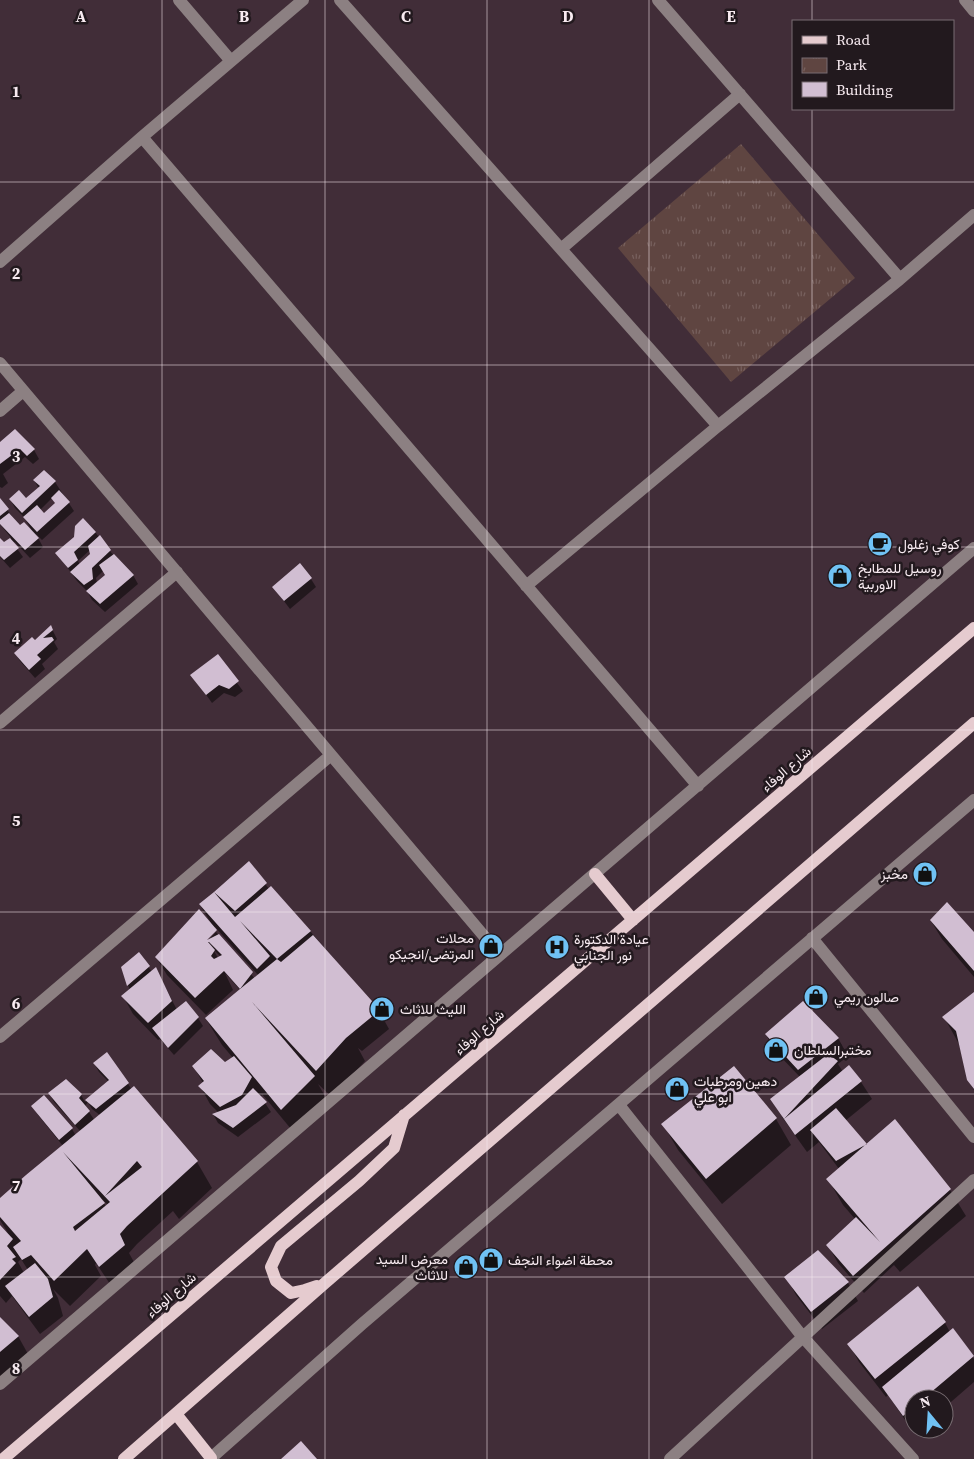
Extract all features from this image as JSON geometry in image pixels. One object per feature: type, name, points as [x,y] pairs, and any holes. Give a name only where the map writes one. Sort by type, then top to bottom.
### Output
[{"type":"main road","name":"شارع الوفاء","points":[[3,1459],[974,628]]},
{"type":"main road","points":[[124,1459],[974,723]]},
{"type":"main road","points":[[596,874],[633,920]]},
{"type":"main road","points":[[325,1283],[290,1293],[276,1281],[271,1267],[281,1246],[359,1181],[394,1148],[404,1116]]},
{"type":"main road","points":[[176,1414],[211,1458]]},
{"type":"street","points":[[179,0],[231,61]]},
{"type":"street","points":[[0,262],[142,137],[303,0]]},
{"type":"street","points":[[340,0],[718,426]]},
{"type":"street","points":[[658,0],[900,279]]},
{"type":"street","points":[[964,0],[974,11]]},
{"type":"street","points":[[562,249],[740,94]]},
{"type":"street","points":[[142,137],[698,786]]},
{"type":"street","points":[[526,586],[718,426],[900,279],[974,215]]},
{"type":"street","points":[[0,363],[500,955]]},
{"type":"street","points":[[0,411],[24,391]]},
{"type":"street","points":[[0,1384],[974,548]]},
{"type":"street","points":[[0,723],[177,572]]},
{"type":"street","points":[[0,1037],[331,755]]},
{"type":"street","points":[[211,1458],[362,1324],[974,800]]},
{"type":"street","points":[[812,938],[974,1137]]},
{"type":"street","points":[[618,1105],[802,1336],[913,1459]]},
{"type":"street","points":[[670,1459],[974,1180]]},
{"type":"green space","points":[[741,144],[855,278],[731,382],[618,248]]},
{"type":"building","points":[[15,429],[35,449],[27,456],[20,449],[0,464],[0,442]]},
{"type":"building","points":[[44,470],[56,481],[22,513],[9,499],[19,490],[26,498],[40,486],[33,480]]},
{"type":"building","points":[[59,490],[70,502],[37,532],[23,517],[37,505],[44,513],[55,503],[51,498]]},
{"type":"building","points":[[0,498],[9,509],[0,516]]},
{"type":"building","points":[[9,513],[20,525],[24,522],[39,538],[25,550],[0,524],[0,520]]},
{"type":"building","points":[[83,518],[96,532],[74,552],[78,560],[68,568],[55,553],[74,537],[75,526]]},
{"type":"building","points":[[100,535],[111,550],[92,568],[93,579],[84,585],[70,572],[90,554],[88,546]]},
{"type":"building","points":[[0,538],[4,542],[10,538],[19,548],[4,560],[0,556]]},
{"type":"building","points":[[114,554],[134,575],[100,604],[86,591],[105,575],[99,565]]},
{"type":"building","points":[[300,563],[312,578],[284,601],[272,587]]},
{"type":"building","points":[[51,625],[53,630],[43,638],[52,637],[54,640],[37,655],[41,659],[29,670],[14,653],[32,637],[35,640]]},
{"type":"building","points":[[218,654],[239,681],[229,689],[219,685],[206,695],[190,675]]},
{"type":"building","points":[[249,861],[267,883],[235,911],[214,892]]},
{"type":"building","points":[[271,886],[311,931],[277,959],[240,921],[270,956],[257,969],[199,904],[214,892],[235,917]]},
{"type":"building","points":[[947,902],[974,932],[974,971],[930,920]]},
{"type":"building","points":[[199,909],[217,930],[207,940],[219,934],[253,972],[240,989],[224,971],[195,998],[155,957]],"holes":[[[209,942],[222,955],[214,959],[211,956],[215,950]]]},
{"type":"building","points":[[313,935],[380,1010],[346,1038],[316,1071],[252,1002],[315,1076],[281,1110],[205,1018],[277,959],[281,962]]},
{"type":"building","points":[[139,952],[150,966],[127,986],[121,967]]},
{"type":"building","points":[[156,967],[172,1001],[148,1023],[121,996]]},
{"type":"building","points":[[974,992],[974,1089],[967,1080],[956,1031],[942,1017]]},
{"type":"building","points":[[186,1001],[199,1017],[168,1048],[152,1028]]},
{"type":"building","points":[[803,1001],[839,1038],[798,1070],[765,1034]]},
{"type":"building","points":[[211,1049],[225,1062],[234,1056],[252,1077],[242,1095],[220,1107],[198,1086],[204,1081],[192,1066]]},
{"type":"building","points":[[107,1052],[129,1083],[96,1109],[85,1100],[109,1080],[93,1063]]},
{"type":"building","points":[[828,1054],[838,1061],[784,1119],[770,1099]]},
{"type":"building","points":[[849,1065],[862,1081],[795,1135],[784,1119]]},
{"type":"building","points":[[734,1066],[777,1118],[706,1179],[661,1124]]},
{"type":"building","points":[[66,1079],[82,1094],[79,1098],[90,1111],[75,1125],[48,1093]]},
{"type":"building","points":[[134,1086],[198,1161],[127,1226],[120,1234],[125,1245],[99,1267],[87,1249],[54,1281],[31,1255],[22,1260],[13,1247],[21,1241],[0,1217],[0,1198]],"holes":[[[63,1152],[110,1202],[75,1231],[73,1227],[105,1203]],[[137,1161],[142,1167],[105,1196]]]},
{"type":"building","points":[[253,1088],[267,1102],[233,1128],[212,1114],[236,1105]]},
{"type":"building","points":[[44,1095],[73,1128],[59,1140],[31,1106]]},
{"type":"building","points":[[836,1108],[867,1144],[836,1161],[810,1130]]},
{"type":"building","points":[[895,1119],[951,1189],[853,1276],[826,1245],[856,1217],[880,1242],[826,1179]]},
{"type":"building","points":[[0,1225],[13,1239],[7,1246],[16,1257],[12,1259],[16,1263],[0,1280]]},
{"type":"building","points":[[818,1250],[849,1282],[811,1312],[784,1277]]},
{"type":"building","points":[[35,1263],[48,1279],[53,1297],[29,1317],[5,1286]]},
{"type":"building","points":[[918,1286],[946,1322],[875,1379],[847,1344]]},
{"type":"building","points":[[0,1317],[19,1336],[0,1352]]},
{"type":"building","points":[[953,1328],[974,1356],[935,1389],[904,1389],[903,1416],[882,1387]]},
{"type":"building","points":[[301,1441],[317,1459],[281,1459]]},
{"type":"place","name":"كوفي زغلول","points":[[880,544]]},
{"type":"place","name":"روسيل للمطابخ الاوربية","points":[[840,576]]},
{"type":"place","name":"مخبز","points":[[925,874]]},
{"type":"place","name":"محلات المرتضى/انجيكو","points":[[491,946]]},
{"type":"place","name":"عيادة الدكتورة نور الجنابي","points":[[557,947]]},
{"type":"place","name":"صالون ريمي","points":[[816,997]]},
{"type":"place","name":"الليث للاثاث","points":[[382,1009]]},
{"type":"place","name":"مختبرالسلطان","points":[[776,1050]]},
{"type":"place","name":"دهين ومرطبات ابو علي","points":[[677,1089]]},
{"type":"place","name":"محطة اضواء النجف","points":[[491,1260]]},
{"type":"place","name":"معرض السيد للاثاث","points":[[466,1267]]}]
